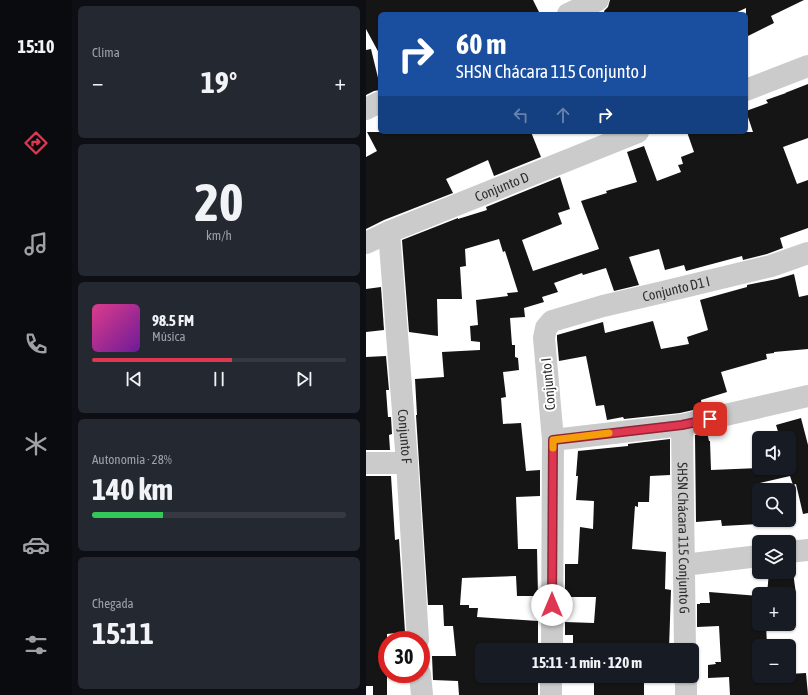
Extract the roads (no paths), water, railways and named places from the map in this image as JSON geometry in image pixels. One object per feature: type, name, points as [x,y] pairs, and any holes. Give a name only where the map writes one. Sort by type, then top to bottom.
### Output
[{"type":"street","points":[[572,12],[598,0]]},
{"type":"street","points":[[748,89],[808,66]]},
{"type":"street","points":[[366,109],[378,103]]},
{"type":"street","name":"Conjunto D","points":[[366,243],[633,134]]},
{"type":"street","name":"Conjunto F","points":[[390,232],[417,631]]},
{"type":"street","name":"Conjunto D1 I","points":[[546,328],[552,321],[603,306],[771,266],[808,253]]},
{"type":"street","name":"Conjunto I","points":[[546,328],[544,338],[553,440],[552,643]]},
{"type":"street","points":[[553,440],[682,425],[808,396]]},
{"type":"street","name":"SHSN Chácara 115 Conjunto G","points":[[682,425],[685,643]]},
{"type":"street","points":[[366,463],[407,463]]},
{"type":"street","points":[[796,551],[808,550]]},
{"type":"street","points":[[684,565],[752,557]]},
{"type":"street","points":[[421,683],[422,695]]},
{"type":"street","points":[[551,695],[552,683]]},
{"type":"street","points":[[686,683],[686,695]]}]
